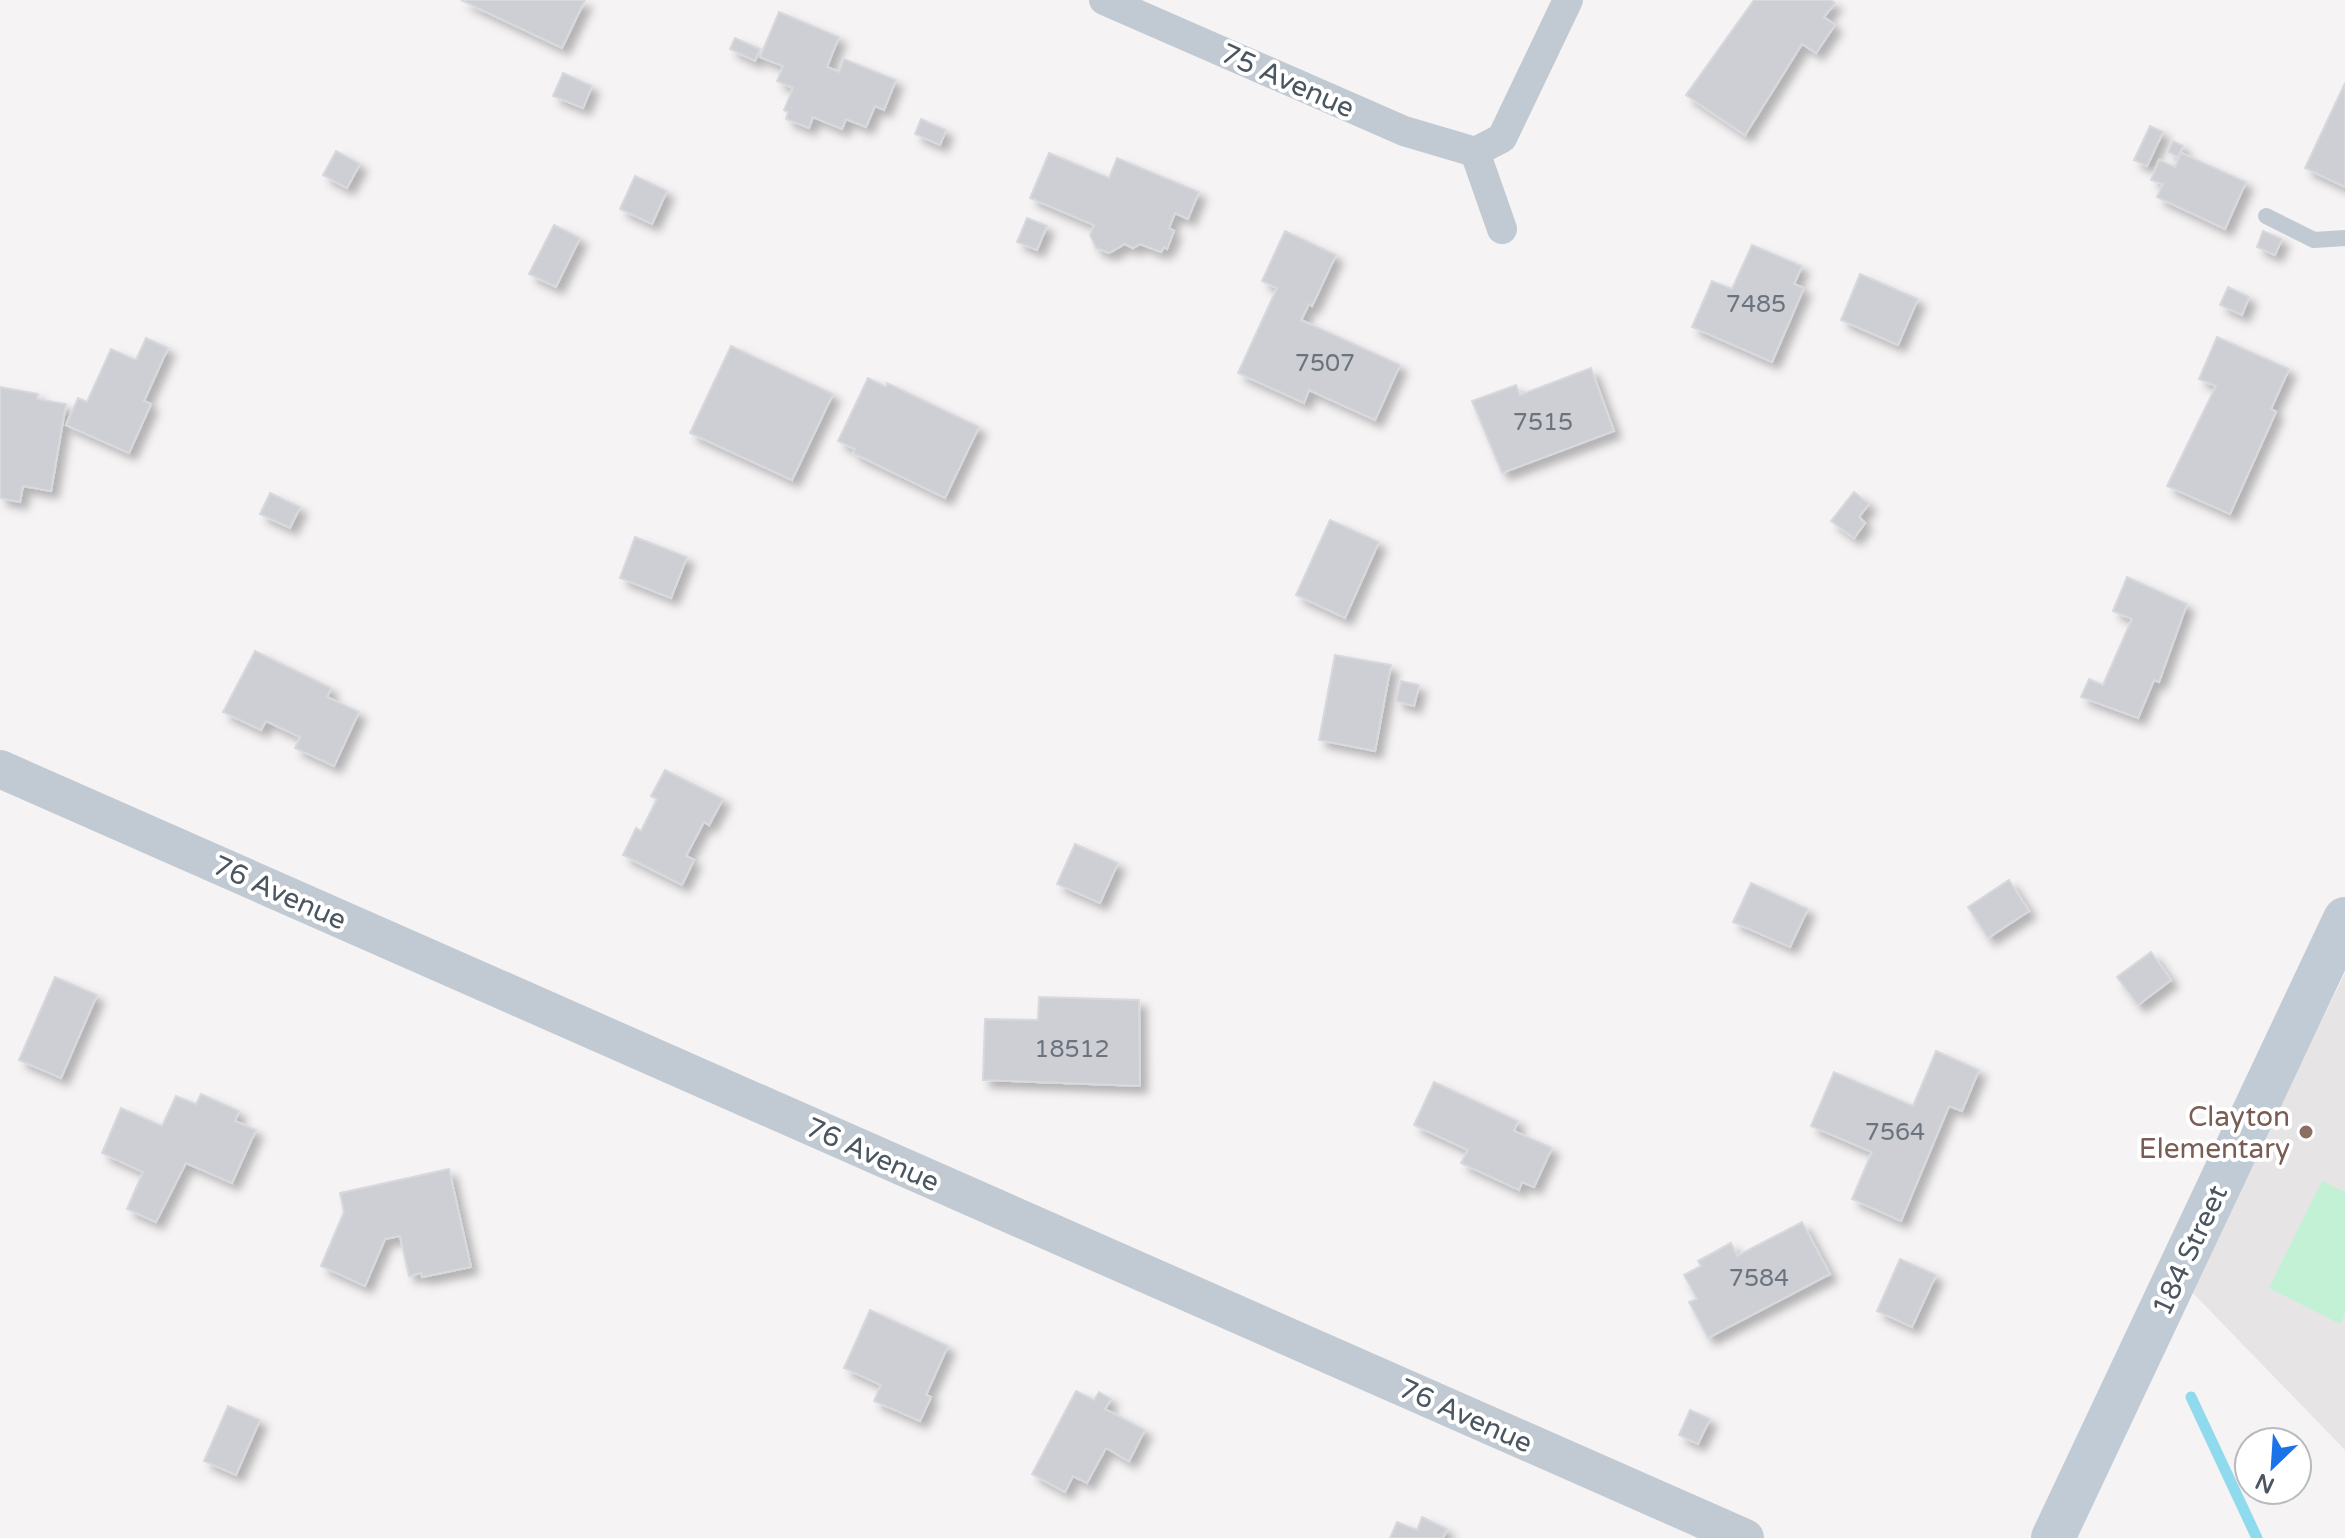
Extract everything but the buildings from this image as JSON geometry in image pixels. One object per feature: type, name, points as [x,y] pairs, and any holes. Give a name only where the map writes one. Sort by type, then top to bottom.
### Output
[{"type":"main road","name":"184 Street","points":[[2053,1538],[2345,919]]},
{"type":"street","name":"75 Avenue","points":[[1104,0],[1404,131],[1475,152]]},
{"type":"street","points":[[1502,229],[1475,152],[1502,138],[1568,0]]},
{"type":"street","name":"76 Avenue","points":[[0,769],[1745,1538]]},
{"type":"lane","points":[[2266,216],[2314,240],[2345,238]]},
{"type":"shaded area","name":"Clayton Elementary","points":[[2345,973],[2345,1450],[2190,1290]]},
{"type":"green space","points":[[2322,1181],[2345,1192],[2345,1314],[2340,1324],[2269,1288]]},
{"type":"waterway","points":[[2191,1397],[2257,1538]]},
{"type":"place","name":"Clayton Elementary","points":[[2306,1132]]}]
